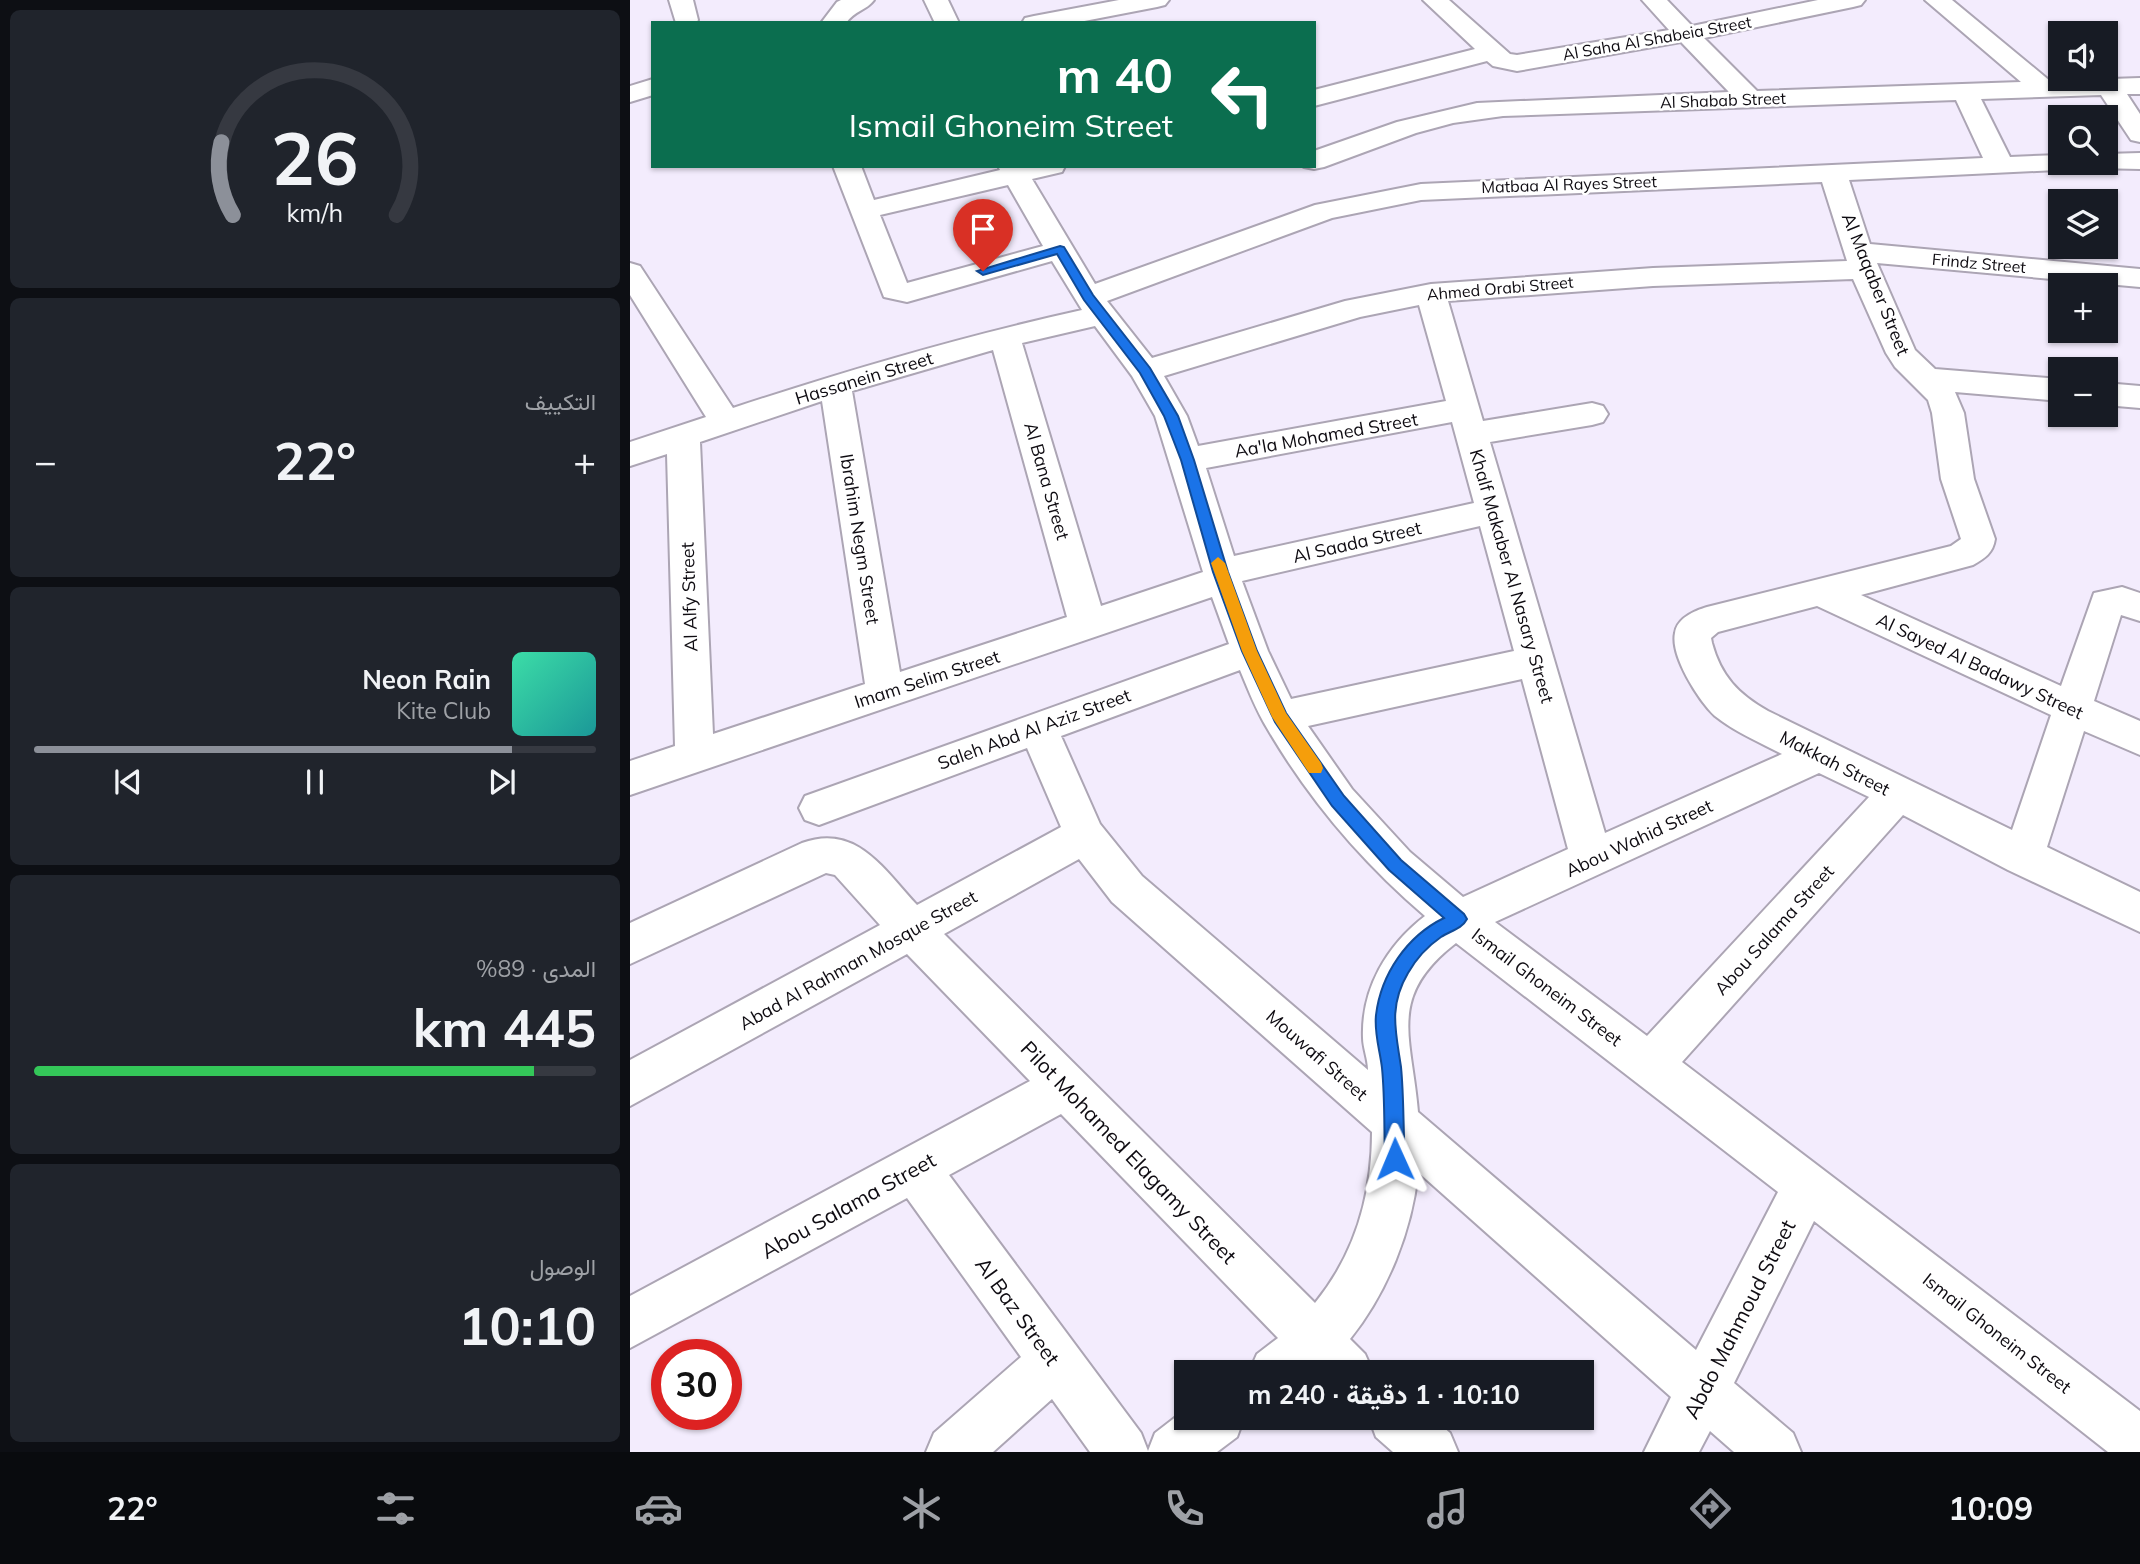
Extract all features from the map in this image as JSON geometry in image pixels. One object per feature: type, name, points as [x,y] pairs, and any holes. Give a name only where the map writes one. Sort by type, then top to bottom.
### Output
[{"type":"street","points":[[834,21],[845,7],[862,0]]},
{"type":"street","points":[[936,0],[946,21]]},
{"type":"street","points":[[1435,0],[1497,56]]},
{"type":"street","points":[[1654,0],[1751,99]]},
{"type":"street","name":"Al Saha Al Shabeia Street","points":[[1316,98],[1497,56],[1517,63],[1687,34],[1853,0]]},
{"type":"street","points":[[1937,0],[2044,89]]},
{"type":"street","points":[[1048,21],[1166,4]]},
{"type":"street","name":"Al Shabab Street","points":[[2118,87],[2140,86]]},
{"type":"street","points":[[630,94],[651,89]]},
{"type":"street","name":"Al Shabab Street","points":[[1316,160],[1404,127],[1465,112],[2048,89]]},
{"type":"street","points":[[2112,91],[2140,134]]},
{"type":"street","points":[[1965,92],[2000,165]]},
{"type":"street","points":[[2118,161],[2140,160]]},
{"type":"street","name":"Matbaa Al Rayes Street","points":[[1095,306],[1325,211],[1421,192],[2048,164]]},
{"type":"street","points":[[848,168],[895,290],[907,293],[1060,250]]},
{"type":"street","points":[[1301,168],[1297,174],[1325,211]]},
{"type":"street","points":[[863,211],[1026,169]]},
{"type":"street","name":"Ismail Ghoneim Street","points":[[1026,169],[1060,250],[1095,306],[1145,371],[1171,416],[1188,460],[1222,576],[1250,651],[1280,717],[1338,801],[1395,865],[1458,919],[1807,1185],[2140,1444]]},
{"type":"street","name":"Al Maqaber Street","points":[[1820,592],[1961,556],[1977,546],[1978,539],[1959,486],[1947,406],[1943,396],[1910,365],[1900,351],[1862,260],[1833,173]]},
{"type":"street","name":"Frindz Street","points":[[1862,260],[2140,278]]},
{"type":"street","name":"Ahmed Orabi Street","points":[[1145,371],[1356,308],[1431,293],[1862,260]]},
{"type":"street","points":[[630,272],[726,423]]},
{"type":"street","name":"Khalf Makaber Al Nasary Street","points":[[1431,293],[1592,860]]},
{"type":"street","name":"Hassanein Street","points":[[630,454],[682,439],[835,385],[1005,337],[1095,306]]},
{"type":"street","name":"Al Bana Street","points":[[1005,337],[1088,625]]},
{"type":"street","points":[[1926,379],[2048,389]]},
{"type":"street","name":"Ibrahim Negm Street","points":[[835,385],[885,692]]},
{"type":"street","points":[[2118,395],[2140,397]]},
{"type":"street","name":"Aa'la Mohamed Street","points":[[1188,460],[1467,422],[1592,414]]},
{"type":"street","name":"Al Alfy Street","points":[[682,439],[695,756]]},
{"type":"street","name":"Al Saada Street","points":[[1222,576],[1493,511]]},
{"type":"street","name":"Imam Selim Street","points":[[630,778],[1088,625],[1222,576]]},
{"type":"street","name":"Al Sayed Al Badawy Street","points":[[1820,592],[2140,739]]},
{"type":"street","name":"Makkah Street","points":[[1820,592],[1707,621],[1693,632],[1693,641],[1706,680],[1725,704],[1819,755],[2140,913]]},
{"type":"street","points":[[2023,857],[2107,603],[2122,601],[2140,607]]},
{"type":"street","name":"Saleh Abd Al Aziz Street","points":[[819,808],[1250,651]]},
{"type":"street","points":[[1280,717],[1536,661]]},
{"type":"street","name":"Mouwafi Street","points":[[1038,728],[1085,835],[1127,889],[1774,1452]]},
{"type":"street","name":"Abou Wahid Street","points":[[1331,1356],[1342,1308],[1380,1235],[1390,1197],[1395,1159],[1394,1122],[1391,1067],[1385,1041],[1385,1015],[1391,990],[1402,967],[1417,947],[1436,931],[1458,919],[1819,755]]},
{"type":"street","name":"Abou Salama Street","points":[[1650,1065],[1897,794]]},
{"type":"street","name":"Abad Al Rahman Mosque Street","points":[[630,1084],[1085,835]]},
{"type":"street","name":"Pilot Mohamed Elagamy Street","points":[[630,944],[817,856],[830,854],[850,862],[912,930],[1331,1356]]},
{"type":"street","name":"Abou Salama Street","points":[[630,1324],[1065,1087]]},
{"type":"street","name":"Al Baz Street","points":[[915,1168],[1122,1452]]},
{"type":"street","name":"Abdo Mahmoud Street","points":[[1671,1452],[1807,1185]]},
{"type":"street","points":[[953,1452],[1055,1362]]},
{"type":"street","points":[[1174,1452],[1202,1430]]},
{"type":"street","points":[[1408,1430],[1431,1452]]},
{"type":"slow traffic","points":[[1218,563],[1250,651],[1280,717],[1315,768]]},
{"type":"route","points":[[983,271],[1060,250],[1088,297],[1145,371],[1171,416],[1188,460],[1221,572],[1250,651],[1280,717],[1338,801],[1395,865],[1458,919],[1436,931],[1417,947],[1402,967],[1391,990],[1385,1015],[1385,1041],[1391,1067],[1395,1159]]}]
